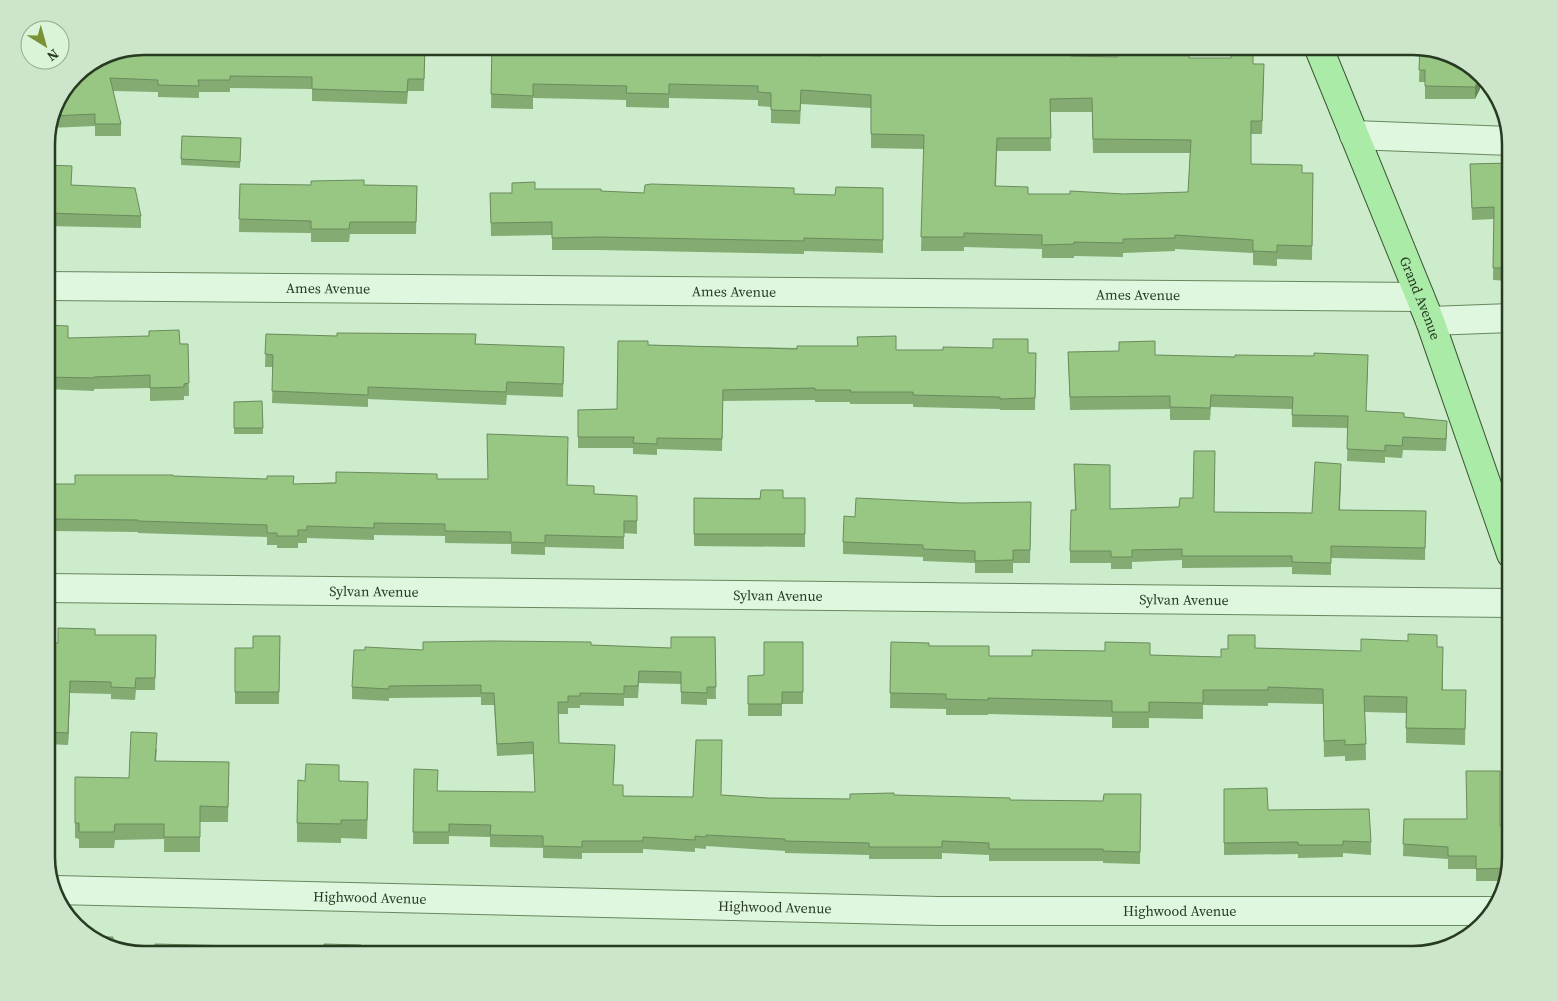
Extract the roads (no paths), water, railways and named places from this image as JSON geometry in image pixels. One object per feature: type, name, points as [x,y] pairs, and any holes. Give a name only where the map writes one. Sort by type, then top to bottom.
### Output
[{"type":"main road","name":"Grand Avenue","points":[[1322,55],[1425,309],[1502,528]]},
{"type":"street","points":[[1354,135],[1502,141]]},
{"type":"street","name":"Ames Avenue","points":[[55,286],[1425,309],[1502,317]]},
{"type":"street","name":"Sylvan Avenue","points":[[55,588],[1502,604]]},
{"type":"street","name":"Highwood Avenue","points":[[62,890],[938,911],[1484,911]]}]
